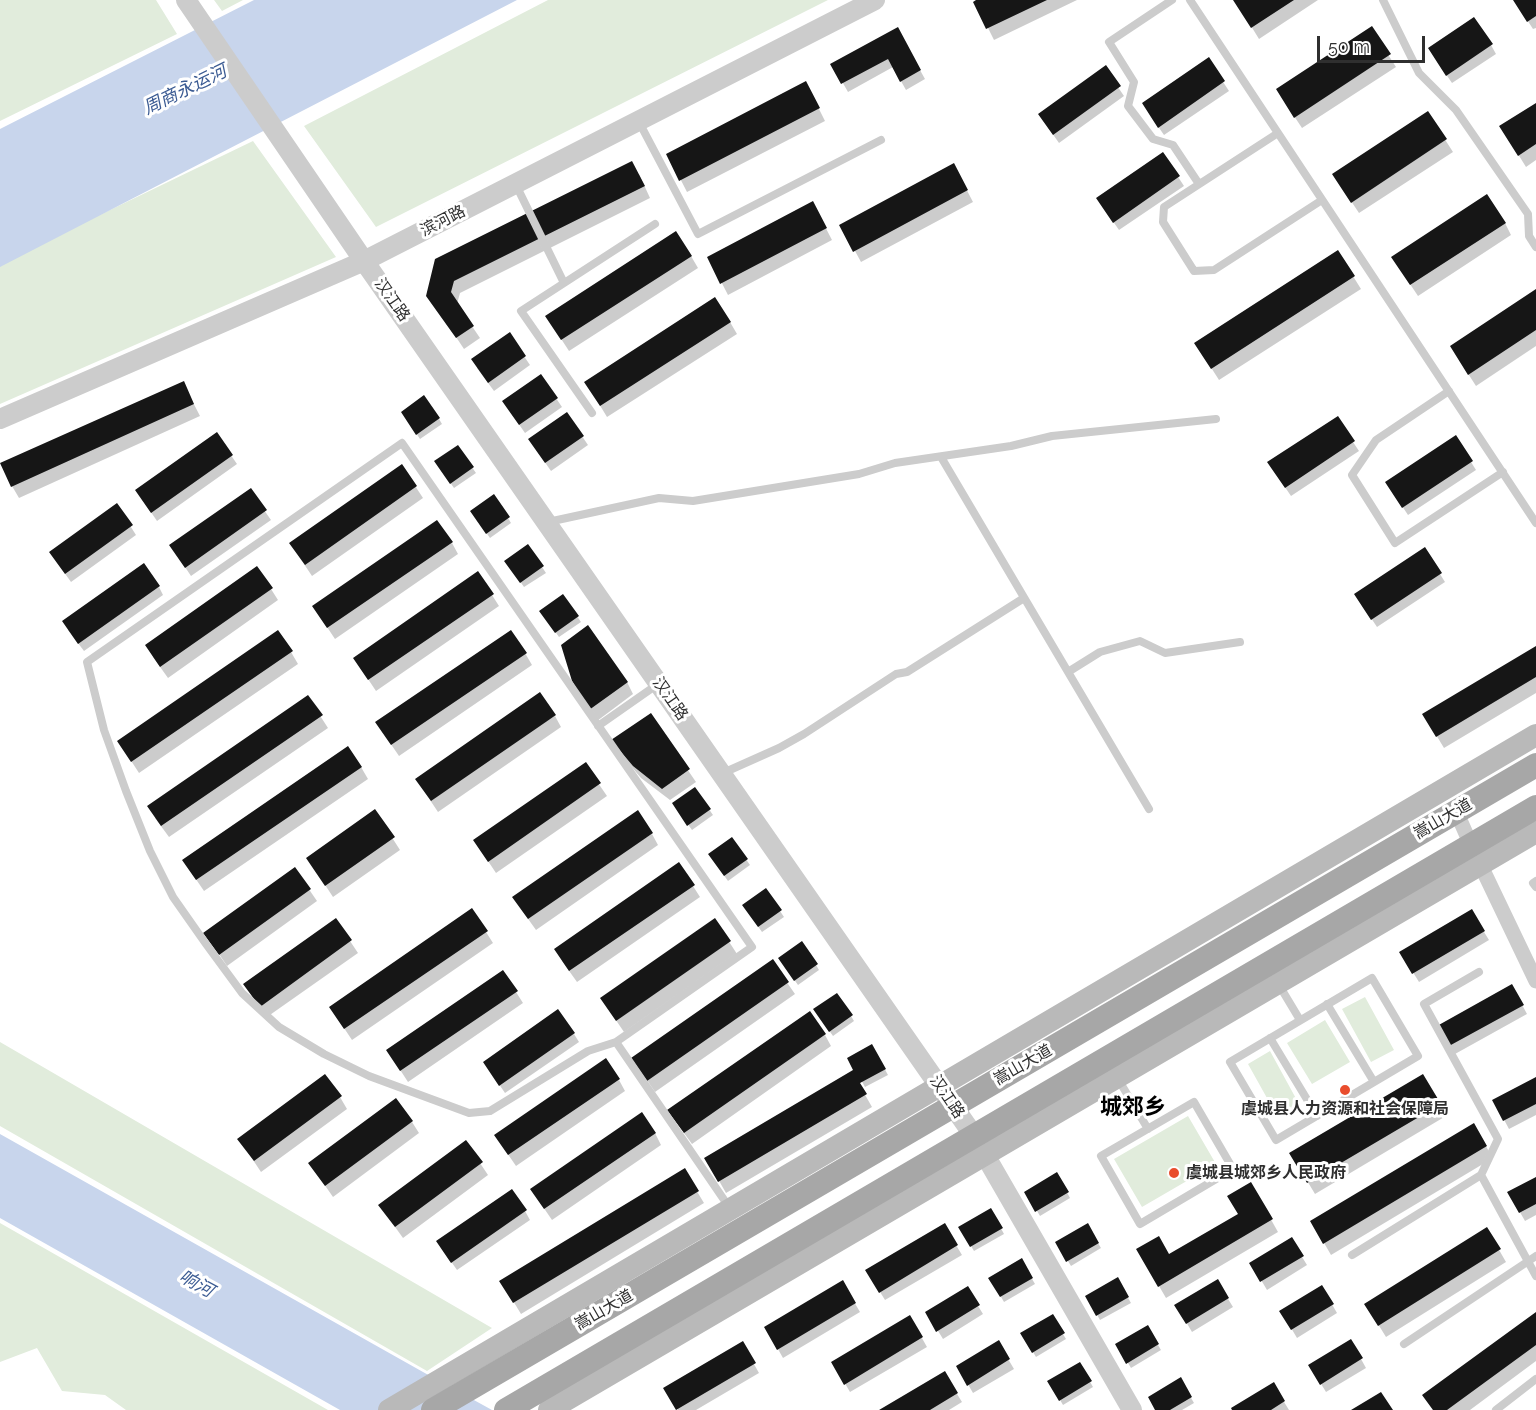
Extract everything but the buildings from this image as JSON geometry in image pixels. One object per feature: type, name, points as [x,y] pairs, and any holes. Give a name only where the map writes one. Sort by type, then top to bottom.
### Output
[{"type":"main road","points":[[946,1096],[1536,735]]},
{"type":"main road","name":"嵩山大道","points":[[433,1410],[510,1365],[736,1219],[946,1096],[1536,765]]},
{"type":"main road","points":[[506,1410],[546,1399],[1476,855],[1535,809]]},
{"type":"main road","points":[[1476,855],[1536,832]]},
{"type":"main road","points":[[389,1410],[736,1219]]},
{"type":"street","name":"滨河路","points":[[0,419],[364,261],[875,0]]},
{"type":"street","name":"汉江路","points":[[189,4],[364,261],[979,1145],[1132,1410]]},
{"type":"street","points":[[1456,811],[1536,981]]},
{"type":"lane","points":[[1172,0],[1109,42],[1134,82],[1128,106],[1153,139],[1173,145],[1199,184]]},
{"type":"lane","points":[[1190,0],[1536,523]]},
{"type":"lane","points":[[1383,0],[1419,73],[1456,110],[1528,214],[1529,236],[1536,247]]},
{"type":"lane","points":[[639,121],[698,234],[881,140]]},
{"type":"lane","points":[[1278,133],[1164,207],[1163,222],[1194,270],[1214,270],[1322,200]]},
{"type":"lane","points":[[516,184],[564,283]]},
{"type":"lane","points":[[592,413],[521,311],[655,224]]},
{"type":"lane","points":[[1449,391],[1376,440],[1352,475],[1395,543],[1503,472]]},
{"type":"lane","points":[[547,523],[659,498],[693,501],[858,474],[896,463],[1011,446],[1052,436],[1216,419]]},
{"type":"lane","points":[[402,443],[752,947],[616,1042],[588,1051],[490,1111],[469,1113],[369,1076],[324,1054],[279,1027],[242,993],[173,897],[150,851],[122,781],[104,730],[87,662],[402,443]]},
{"type":"lane","points":[[941,457],[1149,809]]},
{"type":"lane","points":[[722,774],[804,734],[896,674],[907,672],[1024,597]]},
{"type":"lane","points":[[1068,672],[1100,651],[1140,641],[1165,653],[1240,642]]},
{"type":"lane","points":[[598,726],[659,683]]},
{"type":"lane","points":[[1536,881],[1533,883],[1536,888]]},
{"type":"lane","points":[[1352,1255],[1481,1176],[1498,1139],[1424,1004],[1479,972]]},
{"type":"lane","points":[[1272,974],[1300,1020]]},
{"type":"lane","points":[[1372,978],[1418,1056],[1276,1140],[1230,1062],[1300,1020],[1372,978]]},
{"type":"lane","points":[[1327,1004],[1374,1082]]},
{"type":"lane","points":[[1270,1038],[1317,1116]]},
{"type":"lane","points":[[616,1042],[736,1219]]},
{"type":"lane","points":[[1111,1068],[1148,1129]]},
{"type":"lane","points":[[1194,1102],[1233,1169],[1140,1224],[1101,1156],[1148,1129],[1194,1102]]},
{"type":"lane","points":[[1481,1176],[1536,1276]]},
{"type":"lane","points":[[1404,1344],[1536,1257]]},
{"type":"lane","points":[[1496,1410],[1536,1379]]},
{"type":"green space","points":[[0,0],[156,0],[177,34],[0,121]]},
{"type":"green space","points":[[214,0],[243,0],[222,11]]},
{"type":"green space","points":[[548,0],[828,0],[376,227],[304,126]]},
{"type":"green space","points":[[253,141],[336,257],[0,404],[0,263]]},
{"type":"green space","points":[[1365,997],[1394,1050],[1371,1062],[1342,1009]]},
{"type":"green space","points":[[1325,1020],[1350,1062],[1312,1084],[1287,1043]]},
{"type":"green space","points":[[0,1042],[492,1328],[427,1371],[0,1126]]},
{"type":"green space","points":[[1270,1051],[1299,1104],[1277,1116],[1248,1064]]},
{"type":"green space","points":[[1188,1116],[1216,1164],[1142,1207],[1114,1159]]},
{"type":"green space","points":[[0,1223],[328,1410],[126,1410],[105,1395],[62,1391],[37,1348],[0,1362]]},
{"type":"water","name":"周商永运河","points":[[254,0],[517,0],[0,267],[0,129]]},
{"type":"water","name":"响河","points":[[0,1134],[492,1410],[340,1410],[0,1218]]},
{"type":"place","name":"虞城县人力资源和社会保障局","points":[[1345,1090]]},
{"type":"place","name":"虞城县城郊乡人民政府","points":[[1174,1173]]},
{"type":"district","name":"城郊乡","points":[[1133,1107]]}]
